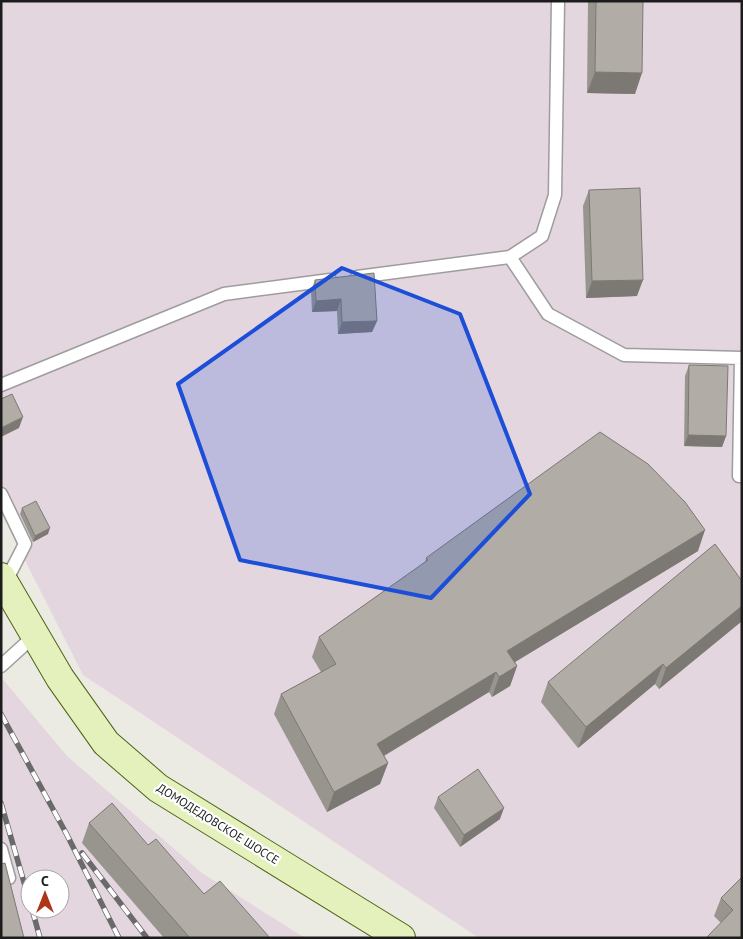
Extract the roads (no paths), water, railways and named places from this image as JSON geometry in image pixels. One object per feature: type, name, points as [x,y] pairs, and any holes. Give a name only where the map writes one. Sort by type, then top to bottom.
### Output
[{"type":"main road","name":"ДОМОДЕДОВСКОЕ ШОССЕ","points":[[3,580],[60,678],[106,743],[158,788],[401,938]]},
{"type":"lane","points":[[1,385],[224,294],[510,257],[542,236],[555,195],[558,1]]},
{"type":"lane","points":[[510,257],[548,314],[624,356],[742,358],[739,476],[742,476]]},
{"type":"lane","points":[[1,494],[26,544],[3,580]]},
{"type":"lane","points":[[1,666],[35,635]]},
{"type":"lane","points":[[1,849],[12,894]]},
{"type":"railway","points":[[1,714],[66,833],[119,938]]},
{"type":"railway","points":[[1,803],[20,869]]},
{"type":"railway","points":[[82,853],[147,938]]},
{"type":"railway","points":[[35,919],[40,938]]}]
